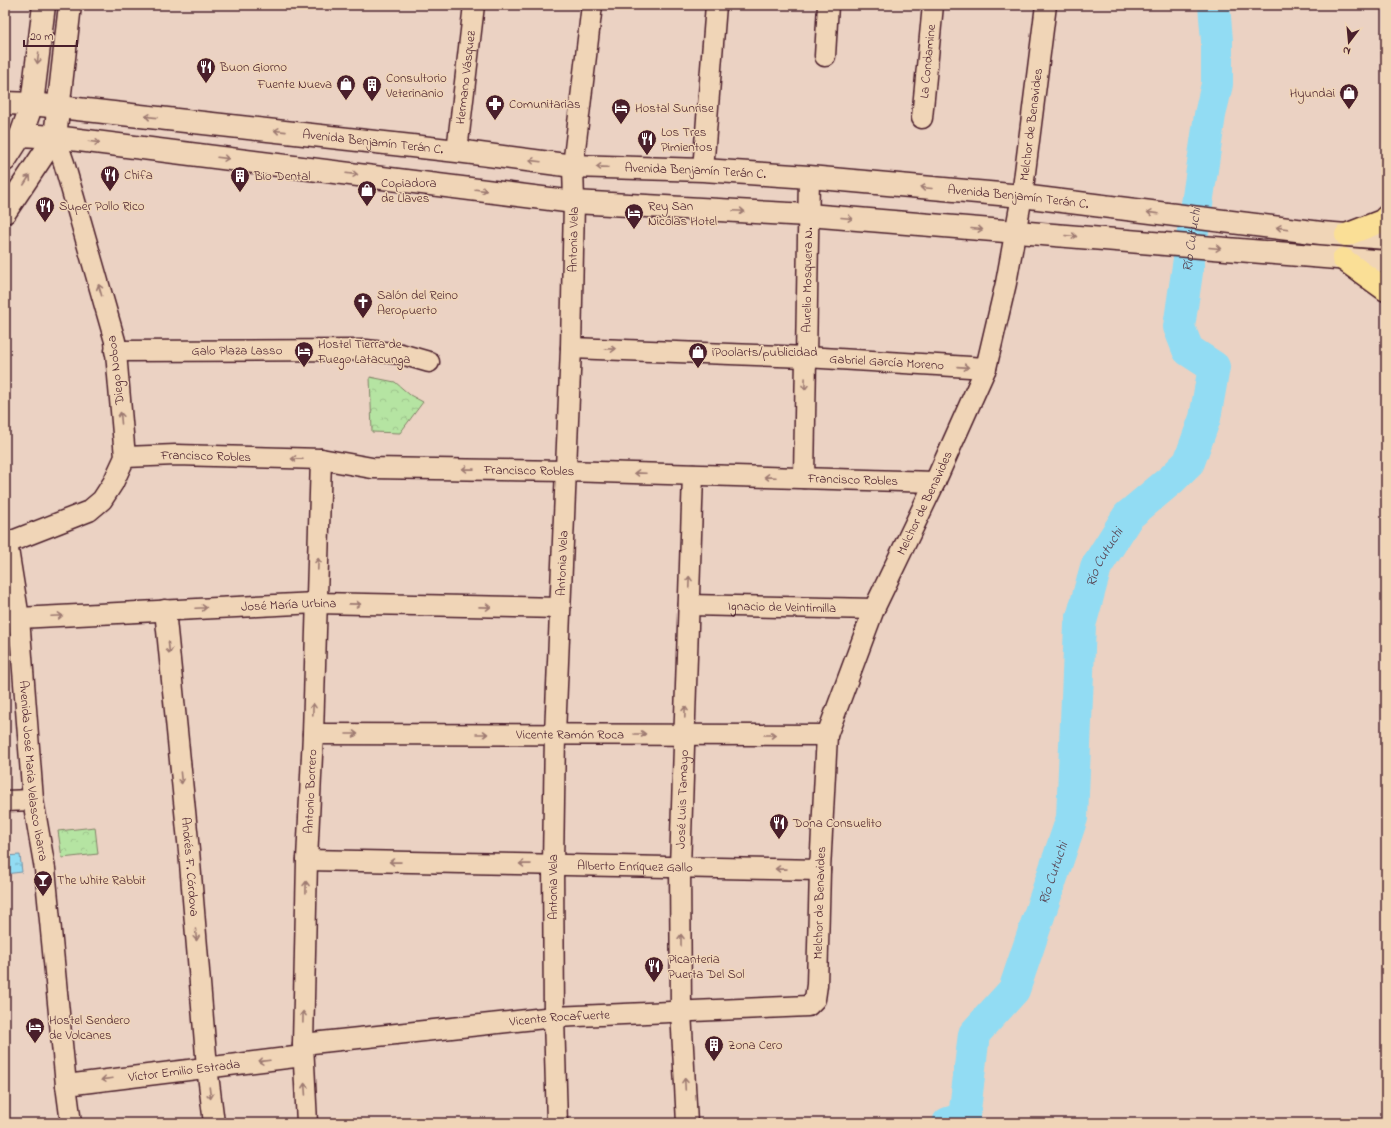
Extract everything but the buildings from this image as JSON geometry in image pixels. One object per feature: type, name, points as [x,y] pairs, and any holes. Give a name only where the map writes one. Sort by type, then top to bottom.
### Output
[{"type":"main road","points":[[5,160],[13,134],[32,104],[44,5]]},
{"type":"main road","points":[[5,212],[55,137],[70,5]]},
{"type":"main road","name":"Avenida Benjamín Terán C.","points":[[5,103],[59,106],[457,151],[573,166],[703,170],[809,177],[1028,198],[1321,233],[1386,238]]},
{"type":"main road","points":[[13,134],[55,137],[574,202],[808,215],[1386,262]]},
{"type":"main road","points":[[1346,235],[1382,221],[1386,217]]},
{"type":"main road","points":[[1343,259],[1386,290]]},
{"type":"street","name":"Hermano Vásquez","points":[[457,151],[474,5]]},
{"type":"street","name":"Antonia Vela","points":[[557,1123],[554,1017],[553,865],[555,734],[571,348],[574,202],[573,166],[592,5]]},
{"type":"street","points":[[703,170],[716,5]]},
{"type":"street","points":[[825,56],[828,5]]},
{"type":"street","name":"La Condamine","points":[[922,118],[933,5]]},
{"type":"street","name":"Melchor de Benavides","points":[[815,999],[818,985],[820,870],[827,735],[874,609],[935,482],[986,368],[1024,232],[1046,5]]},
{"type":"street","name":"Diego Noboa","points":[[55,137],[64,163],[115,341],[125,457]]},
{"type":"street","name":"Aurelio Mosquera N.","points":[[804,478],[809,177]]},
{"type":"street","name":"Gabriel García Moreno","points":[[571,348],[806,357],[986,368]]},
{"type":"street","name":"Galo Plaza Lasso","points":[[115,351],[366,350],[401,354],[429,362]]},
{"type":"street","name":"Francisco Robles","points":[[125,457],[176,455],[321,459],[372,468],[565,471],[935,482]]},
{"type":"street","points":[[6,541],[89,511],[102,500],[113,483],[125,457]]},
{"type":"street","name":"Antonio Borrero","points":[[307,1123],[303,1050],[307,860],[313,734],[321,459]]},
{"type":"street","name":"José Luis Tamayo","points":[[687,1123],[681,1011],[680,867],[693,475]]},
{"type":"street","name":"Avenida José Maria Velasco Ibarra","points":[[6,541],[18,618],[33,800],[45,869],[71,1123]]},
{"type":"street","name":"José María Urbina","points":[[18,618],[316,603],[560,608]]},
{"type":"street","name":"Ignacio de Veintimilla","points":[[689,605],[874,609]]},
{"type":"street","name":"Andrés F. Córdova","points":[[165,610],[188,843],[207,1067],[214,1123]]},
{"type":"street","name":"Vicente Ramón Roca","points":[[313,734],[827,735]]},
{"type":"street","points":[[5,801],[33,800]]},
{"type":"street","name":"Alberto Enríquez Gallo","points":[[307,860],[820,870]]},
{"type":"street","name":"Vicente Rocafuerte","points":[[303,1050],[554,1017],[808,1006],[815,999]]},
{"type":"street","name":"Víctor Emilio Estrada","points":[[66,1085],[207,1067],[303,1050]]},
{"type":"green space","points":[[370,377],[395,382],[410,395],[423,402],[400,433],[372,432]]},
{"type":"green space","points":[[95,827],[98,854],[62,858],[58,831]]},
{"type":"water","points":[[20,855],[22,872],[5,874],[5,856]]},
{"type":"waterway","name":"Río Cutuchi","points":[[948,1123],[964,1118],[974,1034],[1014,990],[1072,818],[1080,625],[1096,567],[1128,516],[1172,479],[1189,462],[1205,418],[1214,367],[1188,350],[1179,327],[1210,115],[1217,84],[1217,41],[1214,5]]},
{"type":"place","name":"Buon Giorno","points":[[206,84]]},
{"type":"place","name":"Fuente Nueva","points":[[346,101]]},
{"type":"place","name":"Consultorio Veterinanio","points":[[372,102]]},
{"type":"place","name":"Hyundai","points":[[1349,110]]},
{"type":"place","name":"Comunitarias","points":[[495,121]]},
{"type":"place","name":"Hostal Sunrise","points":[[621,125]]},
{"type":"place","name":"Los Tres Pimientos","points":[[647,156]]},
{"type":"place","name":"Chifa","points":[[110,192]]},
{"type":"place","name":"Bio Dental","points":[[240,193]]},
{"type":"place","name":"Copiadora de Llaves","points":[[367,207]]},
{"type":"place","name":"Super Pollo Rico","points":[[45,223]]},
{"type":"place","name":"Rey San Nicolas Hotel","points":[[634,230]]},
{"type":"place","name":"Salón del Reino Aeropuerto","points":[[363,319]]},
{"type":"place","name":"Hostel Tierra de Fuego Latacunga","points":[[304,368]]},
{"type":"place","name":"iPoolarts/publicidad","points":[[698,369]]},
{"type":"place","name":"Dona Consuelito","points":[[779,840]]},
{"type":"place","name":"The White Rabbit","points":[[43,897]]},
{"type":"place","name":"Picanteria Puerta Del Sol","points":[[654,983]]},
{"type":"place","name":"Hostel Sendero de Volcanes","points":[[35,1044]]},
{"type":"place","name":"Zona Cero","points":[[714,1062]]}]
